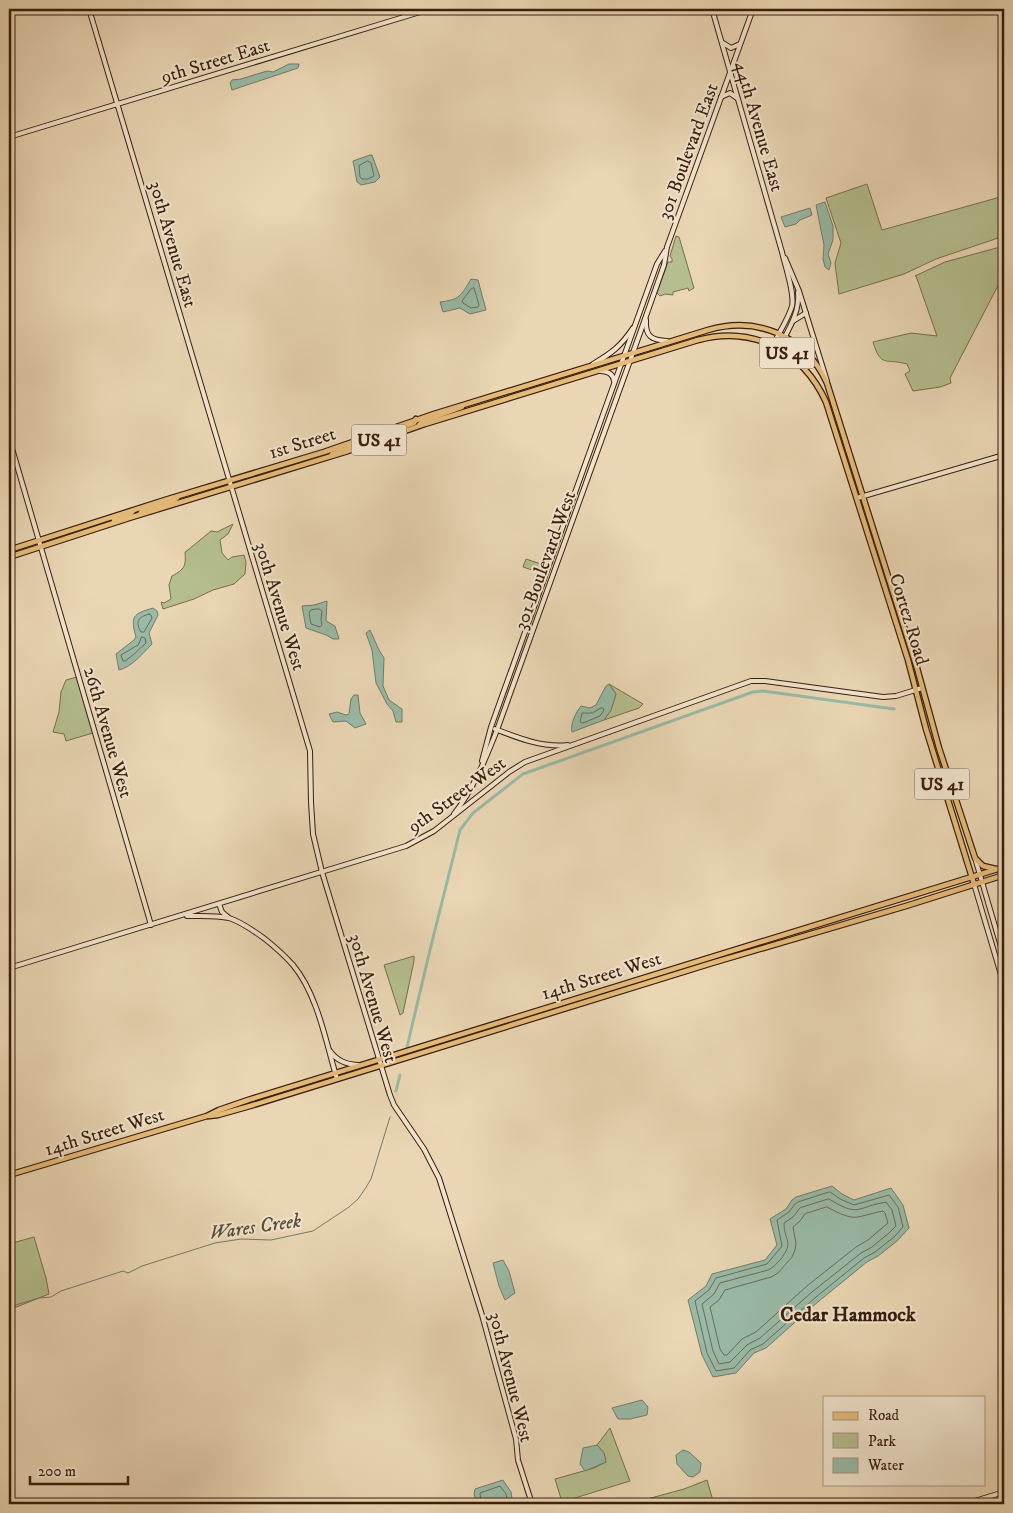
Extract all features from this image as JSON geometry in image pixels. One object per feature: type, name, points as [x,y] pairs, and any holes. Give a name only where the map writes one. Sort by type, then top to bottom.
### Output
[{"type":"main road","name":"30th Avenue East","points":[[89,9],[232,487]]},
{"type":"main road","name":"9th Street East","points":[[9,137],[430,9]]},
{"type":"main road","name":"44th Avenue East","points":[[712,9],[782,252]]},
{"type":"main road","name":"301 Boulevard East","points":[[623,362],[753,9]]},
{"type":"main road","points":[[722,42],[731,48],[740,44]]},
{"type":"main road","points":[[722,97],[730,93],[739,100]]},
{"type":"main road","name":"301 Boulevard East","points":[[630,360],[664,266],[667,246]]},
{"type":"main road","points":[[782,252],[797,285],[828,386]]},
{"type":"main road","points":[[773,346],[793,299],[782,252]]},
{"type":"main road","points":[[779,348],[792,323],[798,306],[797,285]]},
{"type":"main road","points":[[647,313],[646,328],[650,336],[656,340],[669,342]]},
{"type":"main road","points":[[792,323],[806,313]]},
{"type":"main road","points":[[586,371],[619,347],[637,322]]},
{"type":"main road","name":"Cortez Road","points":[[669,342],[722,326],[751,325],[778,333],[797,344],[822,373],[828,386],[863,496],[939,748],[983,882],[1004,957]]},
{"type":"main road","name":"Cortez Road","points":[[630,360],[709,337],[729,335],[744,337],[779,348],[804,367],[821,391],[830,413],[916,689],[926,730],[1004,985]]},
{"type":"main road","name":"US 41","points":[[633,353],[669,342]]},
{"type":"main road","name":"1st Street","points":[[9,557],[326,458],[586,371],[633,353]]},
{"type":"main road","name":"1st Street","points":[[9,550],[324,452],[467,404],[630,360]]},
{"type":"main road","name":"301 Boulevard West","points":[[445,822],[465,798],[497,730],[630,360]]},
{"type":"main road","name":"301 Boulevard West","points":[[480,768],[491,727],[623,362]]},
{"type":"main road","points":[[586,371],[607,372],[612,376],[614,384]]},
{"type":"main road","points":[[419,426],[422,421],[458,410],[467,404]]},
{"type":"main road","points":[[377,440],[387,433],[414,423],[416,420]]},
{"type":"main road","points":[[326,458],[335,452],[369,440],[371,436]]},
{"type":"main road","name":"26th Avenue West","points":[[9,438],[151,925]]},
{"type":"main road","points":[[857,498],[1004,455]]},
{"type":"main road","name":"30th Avenue West","points":[[232,487],[310,751],[312,826],[322,872],[378,1060],[394,1105],[424,1150],[439,1178],[482,1315],[516,1439],[518,1460],[532,1504]]},
{"type":"main road","points":[[140,515],[142,511],[173,501],[183,495]]},
{"type":"main road","points":[[95,529],[102,524],[131,514],[133,510]]},
{"type":"main road","name":"9th Street West","points":[[9,968],[413,843],[434,831],[516,766],[752,681],[883,697],[896,696],[922,688]]},
{"type":"main road","points":[[491,727],[541,744],[578,743]]},
{"type":"main road","points":[[975,858],[982,866],[996,869]]},
{"type":"main road","name":"14th Street West","points":[[9,1175],[207,1116],[248,1100],[360,1065],[1004,867]]},
{"type":"main road","name":"14th Street West","points":[[207,1116],[218,1115],[1004,875]]},
{"type":"main road","points":[[874,915],[900,905],[904,902],[905,898]]},
{"type":"main road","points":[[217,905],[220,917]]},
{"type":"main road","points":[[217,905],[230,918],[253,930],[269,942],[293,965],[311,995],[337,1079]]},
{"type":"main road","points":[[182,916],[230,918]]},
{"type":"main road","points":[[328,1048],[341,1061],[360,1065]]},
{"type":"main road","points":[[965,1504],[1004,1492]]},
{"type":"green space","points":[[867,184],[882,230],[1004,196],[1004,236],[936,259],[904,274],[839,294],[835,263],[841,243],[826,198]]},
{"type":"green space","points":[[676,236],[679,237],[694,288],[689,291],[688,288],[673,292],[673,295],[665,294],[660,296],[657,293],[668,262],[672,262],[670,256]]},
{"type":"green space","points":[[1004,246],[1004,274],[950,378],[951,383],[940,387],[913,391],[905,374],[910,371],[907,364],[881,359],[873,342],[911,333],[937,336],[915,276],[945,262]]},
{"type":"green space","points":[[233,524],[228,534],[220,540],[222,553],[228,560],[232,557],[244,555],[246,562],[245,574],[234,584],[163,609],[161,602],[164,603],[171,599],[169,585],[172,576],[184,567],[185,552],[211,531],[217,532]]},
{"type":"green space","points":[[526,559],[541,564],[538,572],[523,567]]},
{"type":"green space","points":[[77,677],[93,733],[66,741],[64,734],[53,732],[59,712],[61,692],[66,680]]},
{"type":"green space","points":[[609,684],[643,704],[639,708],[604,720],[611,710],[616,694]]},
{"type":"green space","points":[[414,956],[403,1013],[400,1015],[384,965]]},
{"type":"green space","points":[[34,1237],[49,1294],[9,1310],[9,1244]]},
{"type":"green space","points":[[610,1428],[630,1481],[562,1502],[555,1479],[594,1468],[606,1462],[604,1453],[597,1445]]},
{"type":"green space","points":[[707,1480],[714,1504],[637,1504],[636,1502],[684,1489]]},
{"type":"water","points":[[289,64],[299,64],[298,68],[232,90],[230,83],[232,80],[267,71],[273,72]]},
{"type":"water","points":[[372,155],[380,177],[375,182],[361,185],[357,182],[353,161]]},
{"type":"water","points":[[825,202],[833,226],[833,240],[828,254],[831,263],[829,270],[825,267],[823,259],[824,245],[816,205]]},
{"type":"water","points":[[810,208],[812,215],[800,220],[796,224],[785,227],[781,217]]},
{"type":"water","points":[[471,279],[478,280],[486,310],[470,314],[460,308],[443,312],[440,302],[459,296]]},
{"type":"water","points":[[327,601],[326,621],[335,626],[339,639],[333,639],[306,628],[302,606]]},
{"type":"water","points":[[153,608],[157,611],[158,615],[149,633],[152,644],[133,663],[119,670],[116,654],[136,637],[133,620],[137,614]]},
{"type":"water","points":[[370,630],[384,658],[383,686],[389,700],[402,709],[402,722],[396,722],[393,711],[376,683],[372,650],[366,633]]},
{"type":"water","points":[[609,684],[616,694],[611,710],[604,720],[572,732],[572,725],[577,711],[581,706],[590,708],[596,705]]},
{"type":"water","points":[[354,695],[358,695],[360,713],[366,724],[355,728],[346,721],[333,722],[329,714],[337,712],[349,714],[351,699]]},
{"type":"water","points":[[832,1186],[854,1200],[891,1188],[903,1205],[909,1228],[897,1241],[867,1262],[819,1301],[766,1348],[754,1353],[736,1373],[713,1377],[702,1355],[688,1300],[706,1286],[712,1274],[765,1260],[777,1245],[770,1219],[786,1209],[796,1197]]},
{"type":"water","points":[[503,1260],[509,1271],[515,1293],[505,1300],[493,1263]]},
{"type":"water","points":[[642,1400],[648,1407],[647,1415],[630,1419],[618,1419],[612,1408]]},
{"type":"water","points":[[597,1445],[604,1453],[606,1462],[585,1471],[580,1464],[583,1448]]},
{"type":"water","points":[[683,1450],[689,1452],[701,1463],[700,1472],[693,1477],[688,1476],[677,1464],[676,1455]]},
{"type":"water","points":[[503,1480],[511,1492],[513,1504],[477,1504],[474,1494],[475,1489]]},
{"type":"waterway","points":[[407,1047],[460,830],[473,813],[523,774],[753,692],[763,691],[894,709]]},
{"type":"waterway","points":[[396,1091],[400,1075]]},
{"type":"waterway","name":"Wares Creek","points":[[9,1307],[39,1298],[51,1297],[61,1291],[123,1271],[128,1273],[142,1266],[215,1243],[241,1239],[271,1240],[313,1231],[349,1207],[365,1189],[371,1179],[390,1117]]},
{"type":"district","name":"Cedar Hammock","points":[[848,1314]]}]
